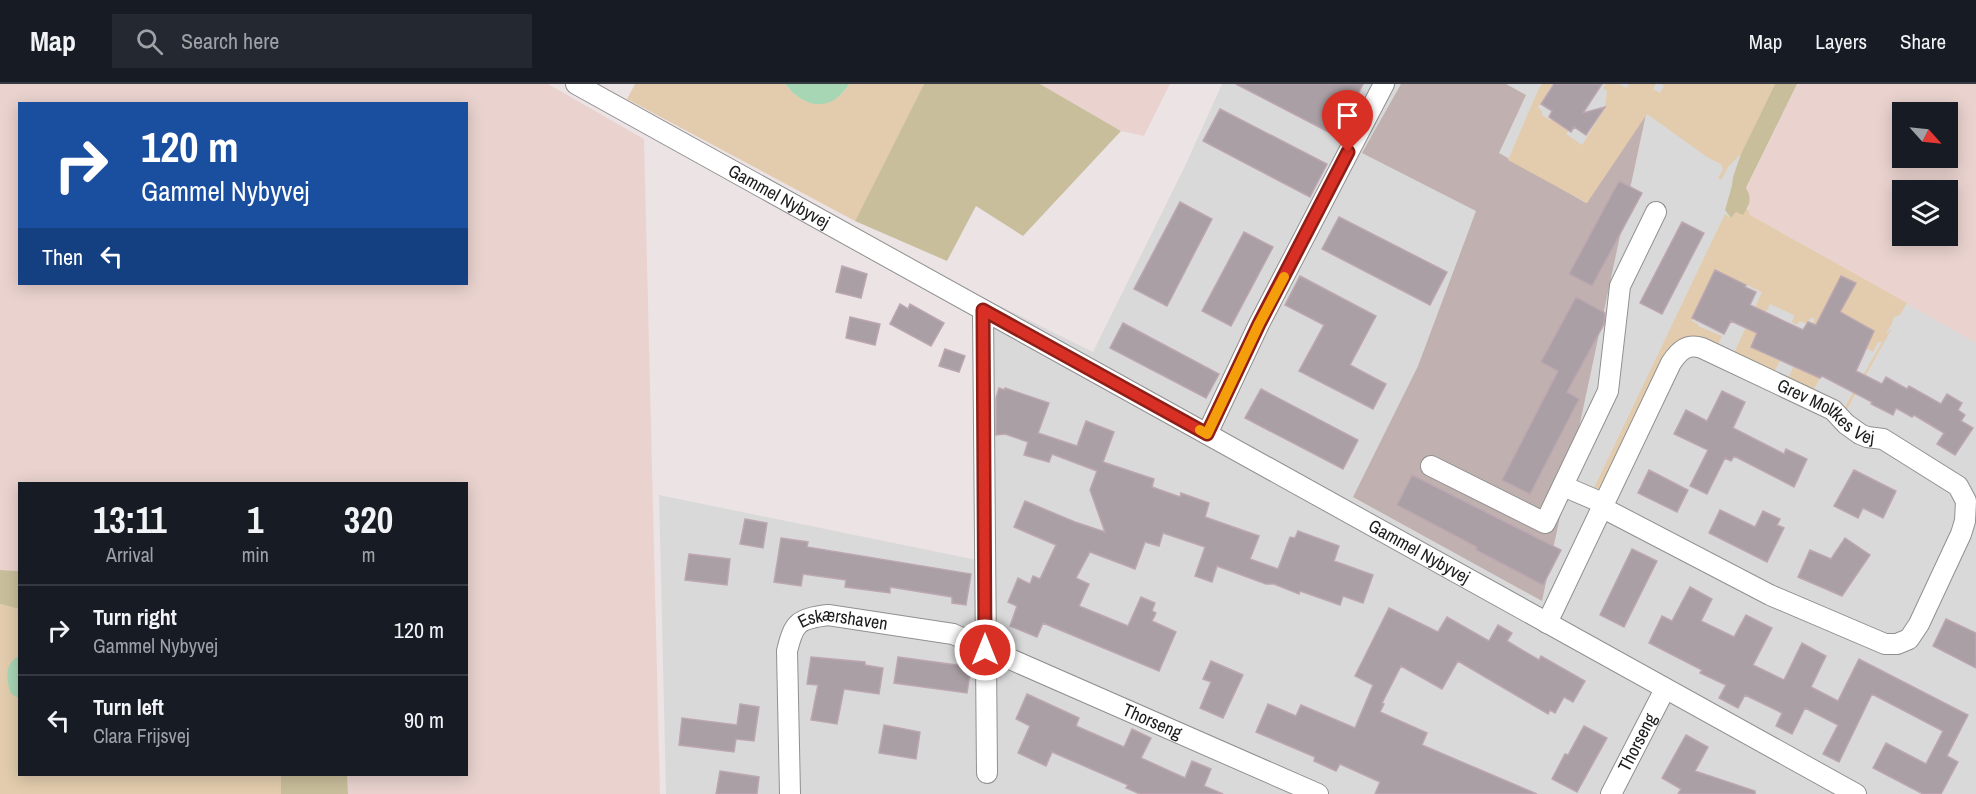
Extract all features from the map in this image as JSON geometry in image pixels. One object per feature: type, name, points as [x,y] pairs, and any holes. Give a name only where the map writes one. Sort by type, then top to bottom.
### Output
[{"type":"street","name":"Gammel Nybyvej","points":[[576,84],[1856,794]]},
{"type":"street","points":[[1207,434],[1259,324],[1384,84]]},
{"type":"street","points":[[1431,466],[1545,523],[1608,391],[1620,286],[1656,212]]},
{"type":"street","points":[[983,310],[987,773]]},
{"type":"street","name":"Grev Moltkes Vej","points":[[1547,623],[1604,506],[1671,363],[1678,354],[1691,346],[1702,348],[1833,410],[1846,424],[1867,437],[1883,439],[1958,486],[1966,501],[1967,510],[1961,534],[1919,624],[1909,639],[1897,644],[1885,644],[1770,595],[1604,506],[1563,486]]},
{"type":"street","name":"Eskærshaven","points":[[790,794],[787,651],[792,630],[807,618],[828,615],[953,634],[985,650]]},
{"type":"street","name":"Thorseng","points":[[985,650],[1318,794]]},
{"type":"street","name":"Thorseng","points":[[1611,794],[1665,689]]},
{"type":"shaded area","points":[[0,84],[548,84],[644,139],[660,794],[348,794],[347,776],[468,776],[468,482],[18,482],[18,571],[0,570]]},
{"type":"shaded area","points":[[635,84],[785,84],[801,98],[818,104],[834,99],[849,84],[924,84],[855,221],[627,99]]},
{"type":"shaded area","points":[[785,84],[849,84],[834,100],[818,104],[801,99]]},
{"type":"shaded area","points":[[924,84],[1040,84],[1121,131],[1023,236],[976,206],[947,261],[855,221]]},
{"type":"shaded area","points":[[1040,84],[1170,84],[1144,136],[1121,131]]},
{"type":"shaded area","points":[[1222,84],[1692,84],[1755,126],[1733,177],[1725,210],[1843,267],[1976,343],[1976,794],[666,794],[659,495],[977,560],[975,318],[984,298],[1093,352],[1185,166]]},
{"type":"shaded area","points":[[1401,84],[1506,84],[1526,95],[1499,153],[1586,203],[1646,114],[1542,601],[1353,497],[1418,366],[1476,211],[1362,153]]},
{"type":"shaded area","points":[[1542,84],[1553,84],[1538,107],[1542,115],[1569,130],[1566,134],[1582,145],[1605,108],[1607,91],[1603,88],[1606,84],[1619,84],[1626,88],[1629,84],[1656,84],[1653,89],[1660,93],[1664,86],[1661,84],[1775,84],[1741,154],[1728,167],[1721,180],[1718,178],[1723,170],[1721,164],[1707,157],[1647,114],[1587,203],[1508,160]]},
{"type":"shaded area","points":[[1775,84],[1797,84],[1746,188],[1750,199],[1747,208],[1743,215],[1736,212],[1731,218],[1725,210],[1733,177],[1741,154]]},
{"type":"shaded area","points":[[1797,84],[1976,84],[1976,343],[1750,215],[1748,209],[1750,198],[1746,189]]},
{"type":"shaded area","points":[[1748,209],[1750,215],[1907,303],[1900,315],[1894,317],[1886,332],[1891,330],[1846,411],[1846,405],[1882,342],[1878,342],[1873,352],[1866,348],[1867,327],[1837,310],[1855,283],[1841,276],[1811,373],[1820,378],[1813,391],[1788,379],[1815,319],[1810,318],[1807,324],[1799,321],[1797,325],[1792,322],[1794,315],[1770,304],[1750,347],[1780,361],[1774,372],[1734,353],[1762,292],[1715,270],[1692,321],[1722,336],[1718,345],[1689,339],[1678,342],[1673,347],[1667,354],[1600,489],[1594,488],[1725,214],[1731,218],[1736,212],[1740,213]]},
{"type":"shaded area","points":[[0,570],[18,571],[18,609],[0,604]]},
{"type":"shaded area","points":[[0,604],[18,609],[18,776],[281,776],[281,794],[0,794]]},
{"type":"shaded area","points":[[18,657],[18,698],[11,694],[7,678],[9,667]]},
{"type":"shaded area","points":[[281,776],[347,776],[348,794],[281,794]]},
{"type":"building","points":[[1236,84],[1363,84],[1353,104],[1357,106],[1340,138]]},
{"type":"building","points":[[1554,84],[1602,84],[1583,113],[1605,107],[1586,135],[1574,127],[1571,132],[1549,117],[1552,111],[1541,104]]},
{"type":"building","points":[[1220,109],[1327,164],[1310,197],[1203,141]]},
{"type":"building","points":[[1619,181],[1642,193],[1592,286],[1569,274]]},
{"type":"building","points":[[1180,202],[1212,219],[1167,306],[1134,289]]},
{"type":"building","points":[[1339,217],[1447,272],[1430,305],[1322,249]]},
{"type":"building","points":[[1682,222],[1704,233],[1662,314],[1640,303]]},
{"type":"building","points":[[1244,232],[1273,247],[1231,326],[1202,311]]},
{"type":"building","points":[[842,266],[867,274],[861,298],[836,292]]},
{"type":"building","points":[[1715,270],[1756,292],[1750,305],[1803,330],[1808,322],[1816,325],[1841,276],[1856,283],[1840,312],[1874,331],[1856,371],[1882,384],[1886,377],[1907,389],[1909,386],[1941,404],[1947,394],[1962,403],[1958,410],[1965,415],[1961,421],[1973,428],[1955,455],[1937,444],[1944,433],[1914,415],[1912,417],[1896,408],[1893,415],[1822,376],[1820,378],[1751,347],[1757,333],[1731,321],[1724,334],[1692,318]]},
{"type":"building","points":[[1300,276],[1376,316],[1350,365],[1386,384],[1373,409],[1299,371],[1324,325],[1285,305]]},
{"type":"building","points":[[1576,297],[1605,313],[1604,324],[1567,392],[1579,399],[1530,494],[1502,480],[1558,371],[1541,362]]},
{"type":"building","points":[[900,304],[908,309],[910,304],[944,323],[931,346],[890,324]]},
{"type":"building","points":[[850,317],[880,324],[875,345],[846,338]]},
{"type":"building","points":[[1123,323],[1219,374],[1206,398],[1110,348]]},
{"type":"building","points":[[945,349],[965,356],[959,372],[939,366]]},
{"type":"building","points":[[999,388],[1049,403],[1038,433],[1077,446],[1086,421],[1114,432],[1103,462],[1154,479],[1152,487],[1180,497],[1181,493],[1209,503],[1205,517],[1259,536],[1250,559],[1278,569],[1290,537],[1295,538],[1298,531],[1339,546],[1334,561],[1373,575],[1363,603],[1343,596],[1340,605],[1300,591],[1299,594],[1274,584],[1266,584],[1217,566],[1212,582],[1195,576],[1205,547],[1163,533],[1159,546],[1145,542],[1135,569],[1090,552],[1076,578],[1089,584],[1079,606],[1128,626],[1141,597],[1155,603],[1152,611],[1156,613],[1152,621],[1176,632],[1159,671],[1043,623],[1037,637],[1010,626],[1017,606],[1008,602],[1018,578],[1030,584],[1033,576],[1040,579],[1056,545],[1014,527],[1025,501],[1105,532],[1090,490],[1097,471],[1052,454],[1049,462],[1024,455],[1028,442],[1005,434],[996,435],[996,398]]},
{"type":"building","points":[[1261,389],[1358,440],[1343,469],[1245,418]]},
{"type":"building","points":[[1722,391],[1745,402],[1733,428],[1784,454],[1786,449],[1807,459],[1794,487],[1734,456],[1731,461],[1725,458],[1707,494],[1690,486],[1708,450],[1674,434],[1686,410],[1707,421]]},
{"type":"building","points":[[1649,470],[1688,490],[1677,512],[1638,493]]},
{"type":"building","points":[[1854,470],[1896,491],[1883,518],[1863,508],[1858,518],[1834,506]]},
{"type":"building","points":[[1412,475],[1561,550],[1543,585],[1397,505]]},
{"type":"building","points":[[1720,510],[1755,527],[1763,511],[1780,519],[1777,525],[1784,528],[1767,562],[1709,533]]},
{"type":"building","points":[[745,519],[767,523],[763,548],[740,544]]},
{"type":"building","points":[[781,538],[808,542],[807,547],[971,574],[966,605],[952,603],[952,597],[890,587],[890,593],[845,587],[846,580],[803,574],[801,586],[774,582]]},
{"type":"building","points":[[1845,538],[1870,555],[1842,596],[1798,577],[1810,550],[1831,559]]},
{"type":"building","points":[[1632,549],[1657,561],[1624,627],[1600,615]]},
{"type":"building","points":[[689,554],[730,559],[727,585],[685,580]]},
{"type":"building","points":[[1690,587],[1712,599],[1701,621],[1734,637],[1746,615],[1772,628],[1753,665],[1784,680],[1802,643],[1826,656],[1811,687],[1838,701],[1859,659],[1968,715],[1947,756],[1958,762],[1941,794],[1923,794],[1873,768],[1886,743],[1926,764],[1943,731],[1872,694],[1839,762],[1823,754],[1838,725],[1805,708],[1792,734],[1776,726],[1782,713],[1745,695],[1738,708],[1719,698],[1726,685],[1700,673],[1702,670],[1649,643],[1662,616],[1672,621]]},
{"type":"building","points":[[1389,608],[1438,632],[1447,617],[1489,641],[1498,625],[1512,633],[1507,641],[1539,660],[1541,656],[1585,681],[1573,702],[1564,697],[1555,713],[1550,710],[1548,714],[1458,661],[1442,689],[1401,666],[1382,703],[1384,704],[1380,712],[1427,733],[1422,745],[1537,794],[1375,794],[1380,782],[1340,764],[1336,771],[1314,761],[1315,757],[1256,732],[1268,704],[1296,716],[1301,705],[1355,728],[1373,685],[1355,676]]},
{"type":"building","points":[[1946,619],[1976,633],[1976,668],[1933,646]]},
{"type":"building","points":[[811,657],[865,662],[865,665],[883,668],[879,694],[844,689],[837,724],[811,720],[818,685],[807,684]]},
{"type":"building","points":[[898,657],[971,667],[967,693],[894,683]]},
{"type":"building","points":[[1211,661],[1243,675],[1223,718],[1200,708],[1211,682],[1203,679]]},
{"type":"building","points":[[1027,694],[1079,718],[1076,726],[1124,747],[1132,729],[1151,738],[1141,758],[1185,778],[1192,761],[1211,769],[1204,786],[1223,794],[1140,794],[1126,788],[1128,785],[1052,752],[1046,766],[1018,753],[1030,726],[1016,719]]},
{"type":"building","points":[[740,704],[759,707],[754,741],[736,739],[734,752],[679,745],[682,718],[737,725]]},
{"type":"building","points":[[884,725],[920,732],[916,759],[879,753]]},
{"type":"building","points":[[1584,726],[1607,738],[1577,792],[1552,779]]},
{"type":"building","points":[[1686,735],[1708,747],[1695,771],[1755,791],[1755,794],[1678,794],[1681,789],[1662,778]]},
{"type":"building","points":[[720,771],[759,777],[757,794],[716,794]]},
{"type":"slow traffic","points":[[1200,430],[1207,434],[1284,277]]},
{"type":"route","points":[[985,650],[983,310],[1207,434],[1259,324],[1348,152]]}]
